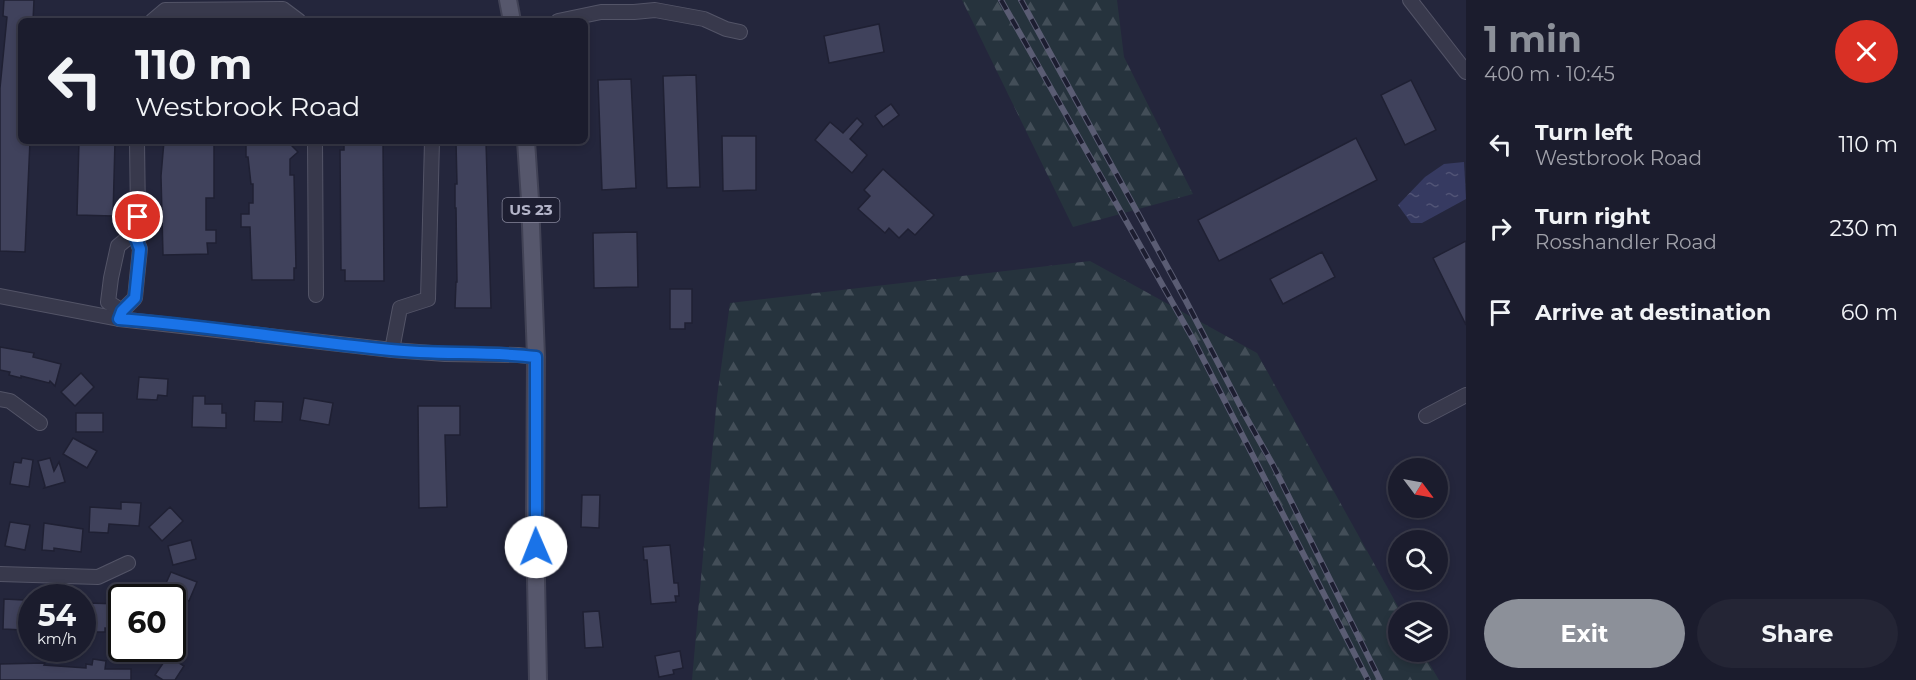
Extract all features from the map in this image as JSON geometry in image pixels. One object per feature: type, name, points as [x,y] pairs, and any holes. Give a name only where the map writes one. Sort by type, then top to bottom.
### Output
[{"type":"main road","points":[[508,0],[511,18]]},
{"type":"main road","name":"US 23","points":[[526,144],[536,357],[535,528],[538,680]]},
{"type":"street","points":[[1410,0],[1466,72]]},
{"type":"street","points":[[156,18],[165,10],[271,9],[283,9],[295,18]]},
{"type":"street","points":[[572,18],[601,12],[654,10],[705,19],[726,29],[740,32]]},
{"type":"street","points":[[120,315],[135,298],[140,249],[134,233],[138,217],[137,144]]},
{"type":"street","points":[[315,144],[316,295]]},
{"type":"street","points":[[392,350],[400,308],[428,299],[432,144]]},
{"type":"street","points":[[120,315],[108,302],[111,278],[118,246],[134,233]]},
{"type":"street","points":[[0,296],[120,315],[392,350],[536,357]]},
{"type":"street","points":[[1426,416],[1466,395]]},
{"type":"street","points":[[0,399],[10,401],[40,423]]},
{"type":"street","points":[[0,574],[99,577],[128,563]]},
{"type":"green space","points":[[962,0],[1117,0],[1124,57],[1193,194],[1073,227]]},
{"type":"green space","points":[[1090,261],[1257,353],[1395,602],[1388,602],[1388,662],[1428,662],[1439,680],[692,680],[717,397],[730,303]]},
{"type":"water","points":[[1464,162],[1466,199],[1422,223],[1411,223],[1398,205],[1425,177],[1444,164]]},
{"type":"building","points":[[4,0],[34,0],[33,18],[18,18],[18,144],[30,144],[25,252],[0,251],[0,88],[7,17],[3,16]]},
{"type":"building","points":[[879,24],[884,52],[829,63],[824,36]]},
{"type":"building","points":[[696,75],[700,187],[667,188],[663,76]]},
{"type":"building","points":[[631,79],[636,188],[602,190],[598,80]]},
{"type":"building","points":[[1411,80],[1436,130],[1405,145],[1381,95]]},
{"type":"building","points":[[891,104],[899,115],[883,127],[875,116]]},
{"type":"building","points":[[857,118],[863,124],[850,139],[867,155],[852,173],[815,140],[830,122],[843,133]]},
{"type":"building","points":[[722,136],[756,136],[756,190],[723,191]]},
{"type":"building","points":[[1356,138],[1377,180],[1219,261],[1198,220]]},
{"type":"building","points":[[79,144],[115,144],[113,216],[77,215]]},
{"type":"building","points":[[164,144],[214,144],[214,198],[206,198],[206,230],[216,230],[216,243],[207,243],[208,254],[163,255],[161,176]]},
{"type":"building","points":[[246,144],[292,144],[298,152],[290,159],[290,175],[294,175],[296,268],[294,268],[294,280],[252,280],[250,227],[241,227],[241,214],[249,214],[249,203],[253,203],[253,184],[251,184],[248,157],[246,157]]},
{"type":"building","points":[[344,144],[383,144],[384,281],[345,281],[345,270],[341,270],[340,150],[344,150]]},
{"type":"building","points":[[456,144],[486,144],[491,308],[455,308],[457,282],[455,184],[457,184]]},
{"type":"building","points":[[883,169],[934,215],[915,235],[908,229],[899,238],[889,228],[885,233],[858,209],[870,196],[864,190]]},
{"type":"building","points":[[637,232],[638,287],[594,288],[593,233]]},
{"type":"building","points":[[1466,241],[1466,325],[1433,258]]},
{"type":"building","points":[[1322,252],[1335,277],[1283,304],[1270,279]]},
{"type":"building","points":[[670,289],[692,289],[692,323],[685,323],[685,329],[670,329]]},
{"type":"building","points":[[0,347],[34,353],[33,357],[61,364],[55,386],[50,381],[49,383],[21,376],[21,378],[0,370]]},
{"type":"building","points":[[81,373],[94,387],[75,406],[61,392]]},
{"type":"building","points":[[139,377],[168,379],[167,396],[158,395],[157,400],[137,399]]},
{"type":"building","points":[[193,396],[205,396],[205,404],[222,404],[222,413],[226,413],[226,428],[192,427]]},
{"type":"building","points":[[304,398],[333,403],[329,425],[300,420]]},
{"type":"building","points":[[255,401],[283,402],[282,422],[254,421]]},
{"type":"building","points":[[418,406],[460,406],[460,435],[445,435],[447,507],[419,508]]},
{"type":"building","points":[[76,413],[103,413],[103,432],[76,432]]},
{"type":"building","points":[[73,438],[97,451],[87,468],[63,454]]},
{"type":"building","points":[[22,458],[33,460],[29,487],[10,484],[14,462],[21,463]]},
{"type":"building","points":[[50,458],[54,471],[59,462],[65,482],[44,488],[38,461]]},
{"type":"building","points":[[582,495],[600,495],[599,528],[581,527]]},
{"type":"building","points":[[121,502],[141,503],[139,526],[109,524],[108,533],[89,532],[90,507],[121,509]]},
{"type":"building","points":[[170,507],[183,521],[162,541],[149,527]]},
{"type":"building","points":[[10,522],[30,525],[25,550],[5,546]]},
{"type":"building","points":[[44,523],[83,529],[81,552],[54,548],[54,551],[42,550]]},
{"type":"building","points":[[191,540],[196,559],[173,565],[168,546]]},
{"type":"building","points":[[670,545],[674,583],[678,583],[679,596],[675,596],[676,602],[651,604],[647,560],[644,560],[643,547]]},
{"type":"building","points":[[171,572],[197,582],[189,601],[186,600],[186,584],[166,584]]},
{"type":"building","points":[[4,599],[18,600],[18,630],[3,629]]},
{"type":"building","points":[[96,603],[108,604],[108,628],[105,628],[105,632],[96,632]]},
{"type":"building","points":[[599,611],[603,647],[585,648],[583,612]]},
{"type":"building","points":[[680,651],[683,668],[673,670],[674,674],[659,677],[655,656]]},
{"type":"building","points":[[96,659],[106,661],[105,669],[131,669],[131,680],[0,680],[0,664],[45,663],[44,665],[86,668],[86,664],[92,665]]},
{"type":"building","points":[[164,662],[178,662],[184,666],[175,680],[163,680],[155,675]]},
{"type":"railway","points":[[1001,0],[1193,339],[1368,680]]},
{"type":"railway","points":[[1021,0],[1273,465],[1380,680]]},
{"type":"route","points":[[138,217],[134,233],[140,249],[135,298],[122,311],[119,319],[392,350],[536,357],[536,547]]}]
